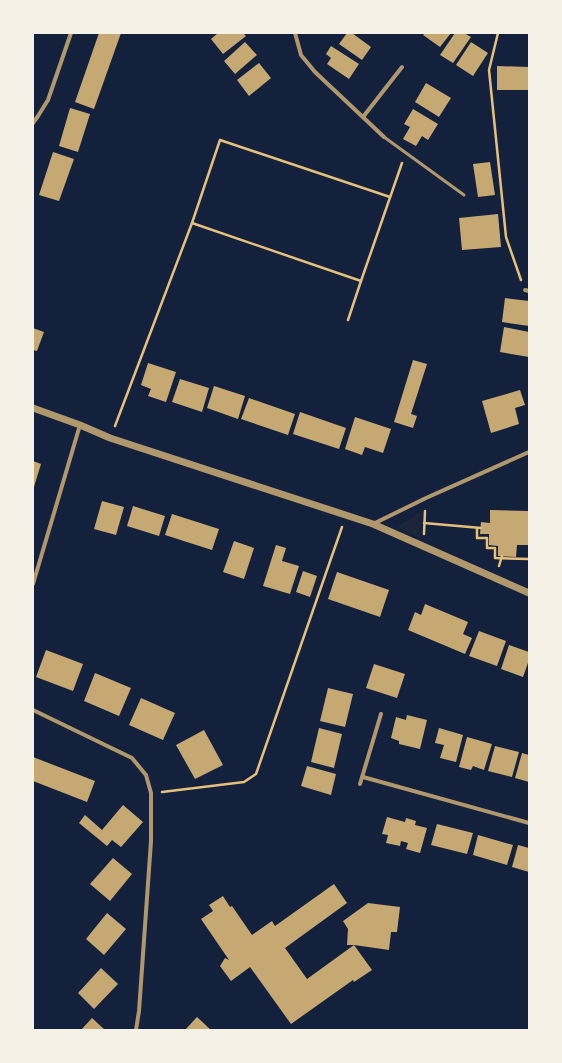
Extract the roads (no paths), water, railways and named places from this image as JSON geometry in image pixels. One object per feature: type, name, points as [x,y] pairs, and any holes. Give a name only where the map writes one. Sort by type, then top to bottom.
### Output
[{"type":"street","points":[[33,122],[48,100],[71,33]]},
{"type":"street","points":[[295,33],[300,56],[384,137]]},
{"type":"street","points":[[363,117],[402,67]]},
{"type":"street","points":[[33,408],[80,425],[110,438],[373,524],[529,593]]},
{"type":"street","points":[[33,584],[80,425]]},
{"type":"street","points":[[373,524],[426,498],[529,452]]},
{"type":"street","points":[[33,710],[132,758],[146,775],[152,793],[151,841],[139,1011],[136,1030]]},
{"type":"street","points":[[360,784],[381,714]]},
{"type":"street","points":[[363,777],[529,823]]},
{"type":"lane","points":[[384,137],[464,195]]}]
